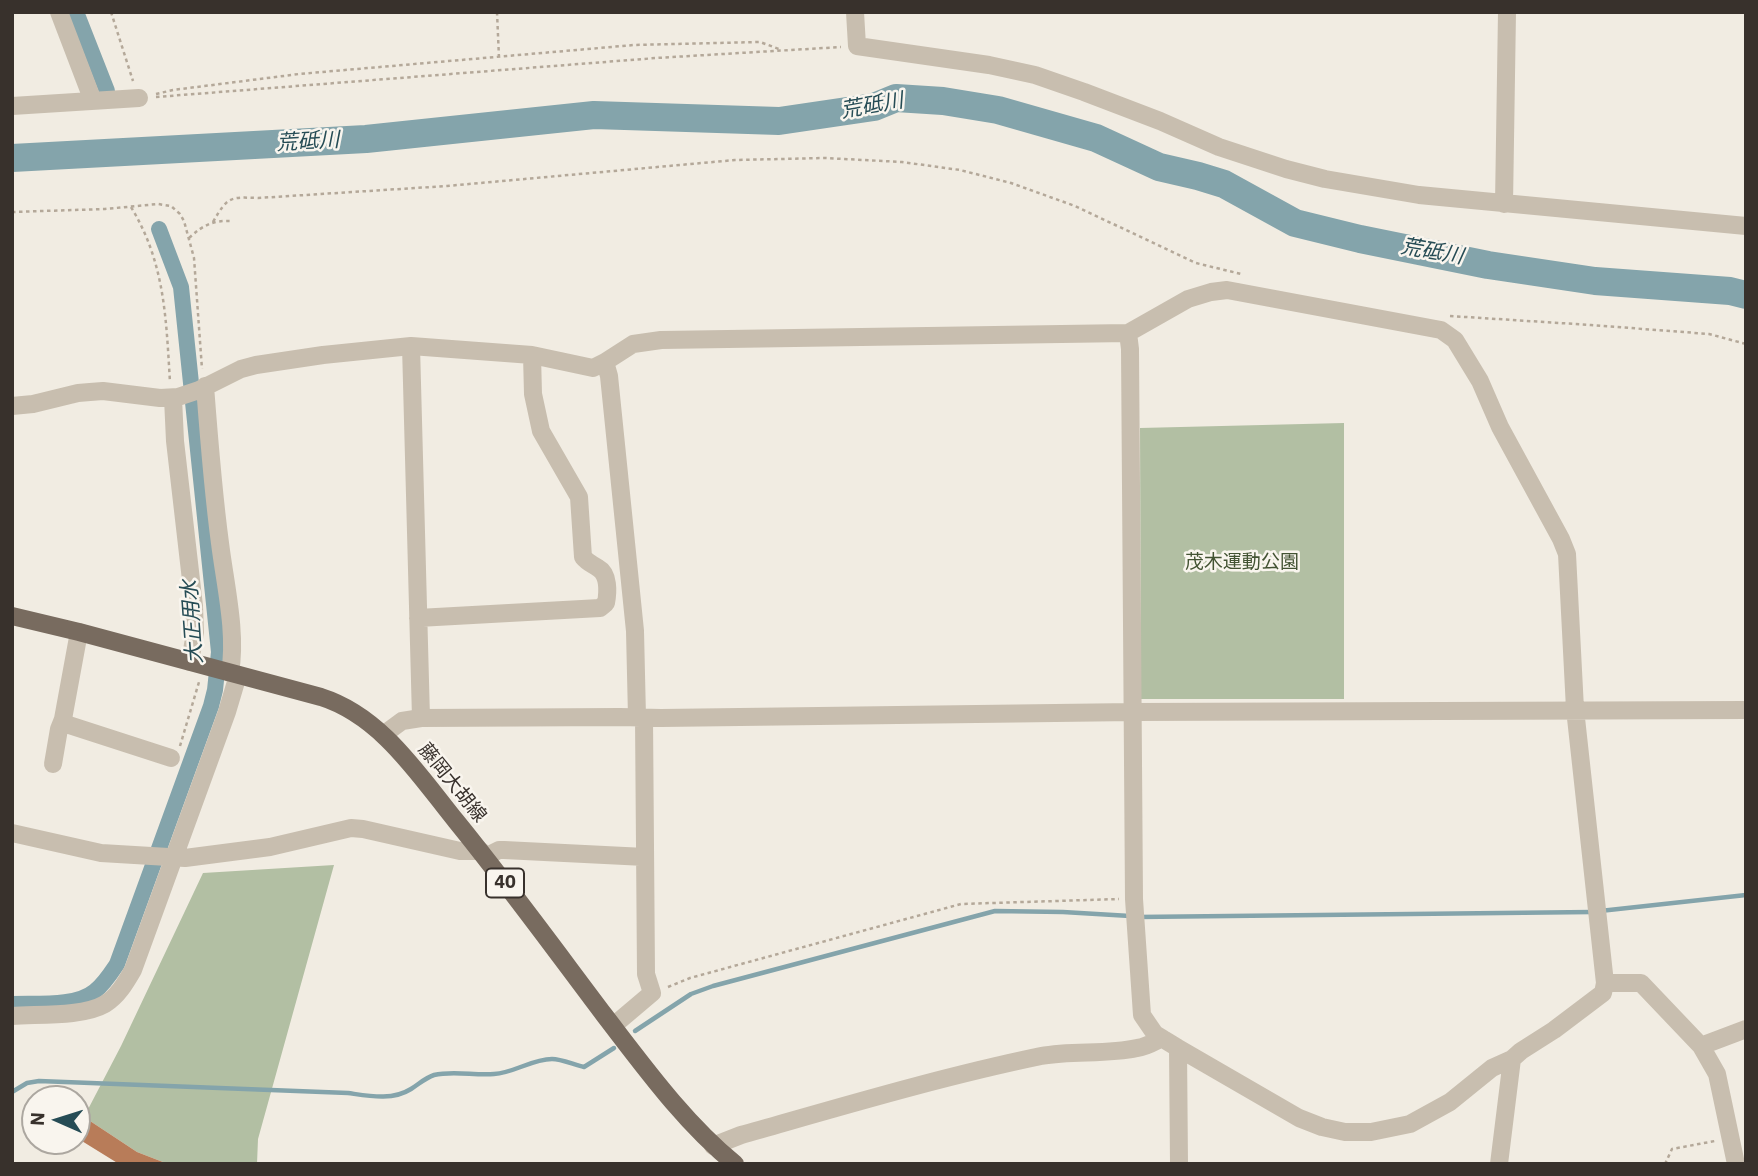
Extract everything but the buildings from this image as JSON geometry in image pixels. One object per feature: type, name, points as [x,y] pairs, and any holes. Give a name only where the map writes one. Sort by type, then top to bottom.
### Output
[{"type":"main road","name":"藤岡大胡線","points":[[12,615],[334,702],[361,717],[383,734],[413,767],[672,1101],[713,1146],[734,1164]]},
{"type":"street","points":[[59,12],[93,101]]},
{"type":"street","points":[[855,12],[857,46],[989,65],[1035,75],[1160,121],[1219,147],[1325,179],[1419,195],[1746,226]]},
{"type":"street","points":[[1504,204],[1507,12]]},
{"type":"street","points":[[12,106],[139,98]]},
{"type":"street","points":[[12,407],[78,393],[103,391],[160,398],[175,397],[256,365],[411,346],[532,355],[593,368],[633,344],[661,340],[1128,333],[1188,299],[1227,289],[1441,330],[1455,340],[1480,381],[1500,427],[1567,554],[1575,709],[1605,983],[1602,993],[1554,1030],[1512,1059],[1492,1068],[1450,1102],[1410,1125],[1371,1132],[1345,1132],[1299,1118],[1162,1038],[1142,1015],[1135,899],[1128,333]]},
{"type":"street","points":[[411,346],[421,718]]},
{"type":"street","points":[[418,618],[600,608],[606,603],[606,579],[603,572],[583,557],[581,550],[579,497],[545,437],[537,416],[531,380],[532,355]]},
{"type":"street","points":[[605,362],[609,376],[635,631],[645,857],[646,974],[652,993],[613,1026]]},
{"type":"street","points":[[202,388],[231,626],[232,661],[216,669]]},
{"type":"street","points":[[12,1016],[70,1013],[104,1004],[126,982],[133,970],[227,712],[216,669],[195,633],[175,441],[175,397]]},
{"type":"street","points":[[53,764],[79,632]]},
{"type":"street","points":[[383,734],[402,721],[421,718],[1746,710]]},
{"type":"street","points":[[62,721],[171,758]]},
{"type":"street","points":[[12,833],[101,853],[185,858],[270,847],[351,828],[483,854],[499,850],[645,857]]},
{"type":"street","points":[[1605,983],[1642,983],[1702,1046],[1717,1074],[1736,1164]]},
{"type":"street","points":[[1702,1046],[1746,1029]]},
{"type":"street","points":[[713,1146],[741,1135],[915,1087],[1044,1056],[1107,1053],[1140,1048],[1162,1038]]},
{"type":"street","points":[[1178,1048],[1179,1164]]},
{"type":"street","points":[[1499,1164],[1512,1059]]},
{"type":"path","points":[[111,12],[139,98]]},
{"type":"path","points":[[496,12],[499,58]]},
{"type":"path","points":[[139,98],[173,90],[299,74],[634,45],[760,42],[781,50]]},
{"type":"path","points":[[139,98],[857,46]]},
{"type":"path","points":[[213,222],[226,201],[236,197],[258,198],[447,186],[735,160],[825,158],[902,162],[960,170],[1011,183],[1075,206],[1196,263],[1250,276]]},
{"type":"path","points":[[12,212],[159,204],[171,206],[180,214],[194,258],[202,388]]},
{"type":"path","points":[[131,206],[144,228],[160,277],[165,306],[170,386],[175,397]]},
{"type":"path","points":[[189,238],[206,224],[218,220],[233,221]]},
{"type":"path","points":[[1440,316],[1709,334],[1746,344]]},
{"type":"path","points":[[171,758],[176,756],[216,669]]},
{"type":"path","points":[[652,993],[690,978],[961,904],[1135,899]]},
{"type":"path","points":[[1665,1164],[1672,1149],[1731,1138]]},
{"type":"green space","name":"茂木運動公園","points":[[1344,423],[1344,699],[1141,699],[1140,428]]},
{"type":"green space","points":[[334,865],[258,1139],[257,1164],[168,1164],[137,1152],[91,1122],[91,1104],[203,873]]},
{"type":"waterway","name":"大正用水","points":[[76,12],[107,91]]},
{"type":"waterway","name":"荒砥川","points":[[12,158],[366,139],[594,115],[779,121],[874,107],[896,98],[943,101],[998,110],[1096,138],[1159,167],[1224,184],[1295,223],[1360,239],[1488,265],[1595,281],[1730,291],[1746,295]]},
{"type":"waterway","name":"大正用水","points":[[12,1004],[78,1000],[95,991],[117,964],[215,690],[219,652],[181,287],[159,229]]},
{"type":"waterway","points":[[1600,911],[1746,895]]},
{"type":"waterway","points":[[635,1031],[691,994],[713,986],[995,911],[1130,916]]},
{"type":"waterway","points":[[1138,917],[1592,912]]},
{"type":"waterway","points":[[12,1092],[27,1083],[39,1081],[388,1096],[404,1093],[434,1075],[501,1073],[552,1059],[584,1067],[614,1048]]}]
